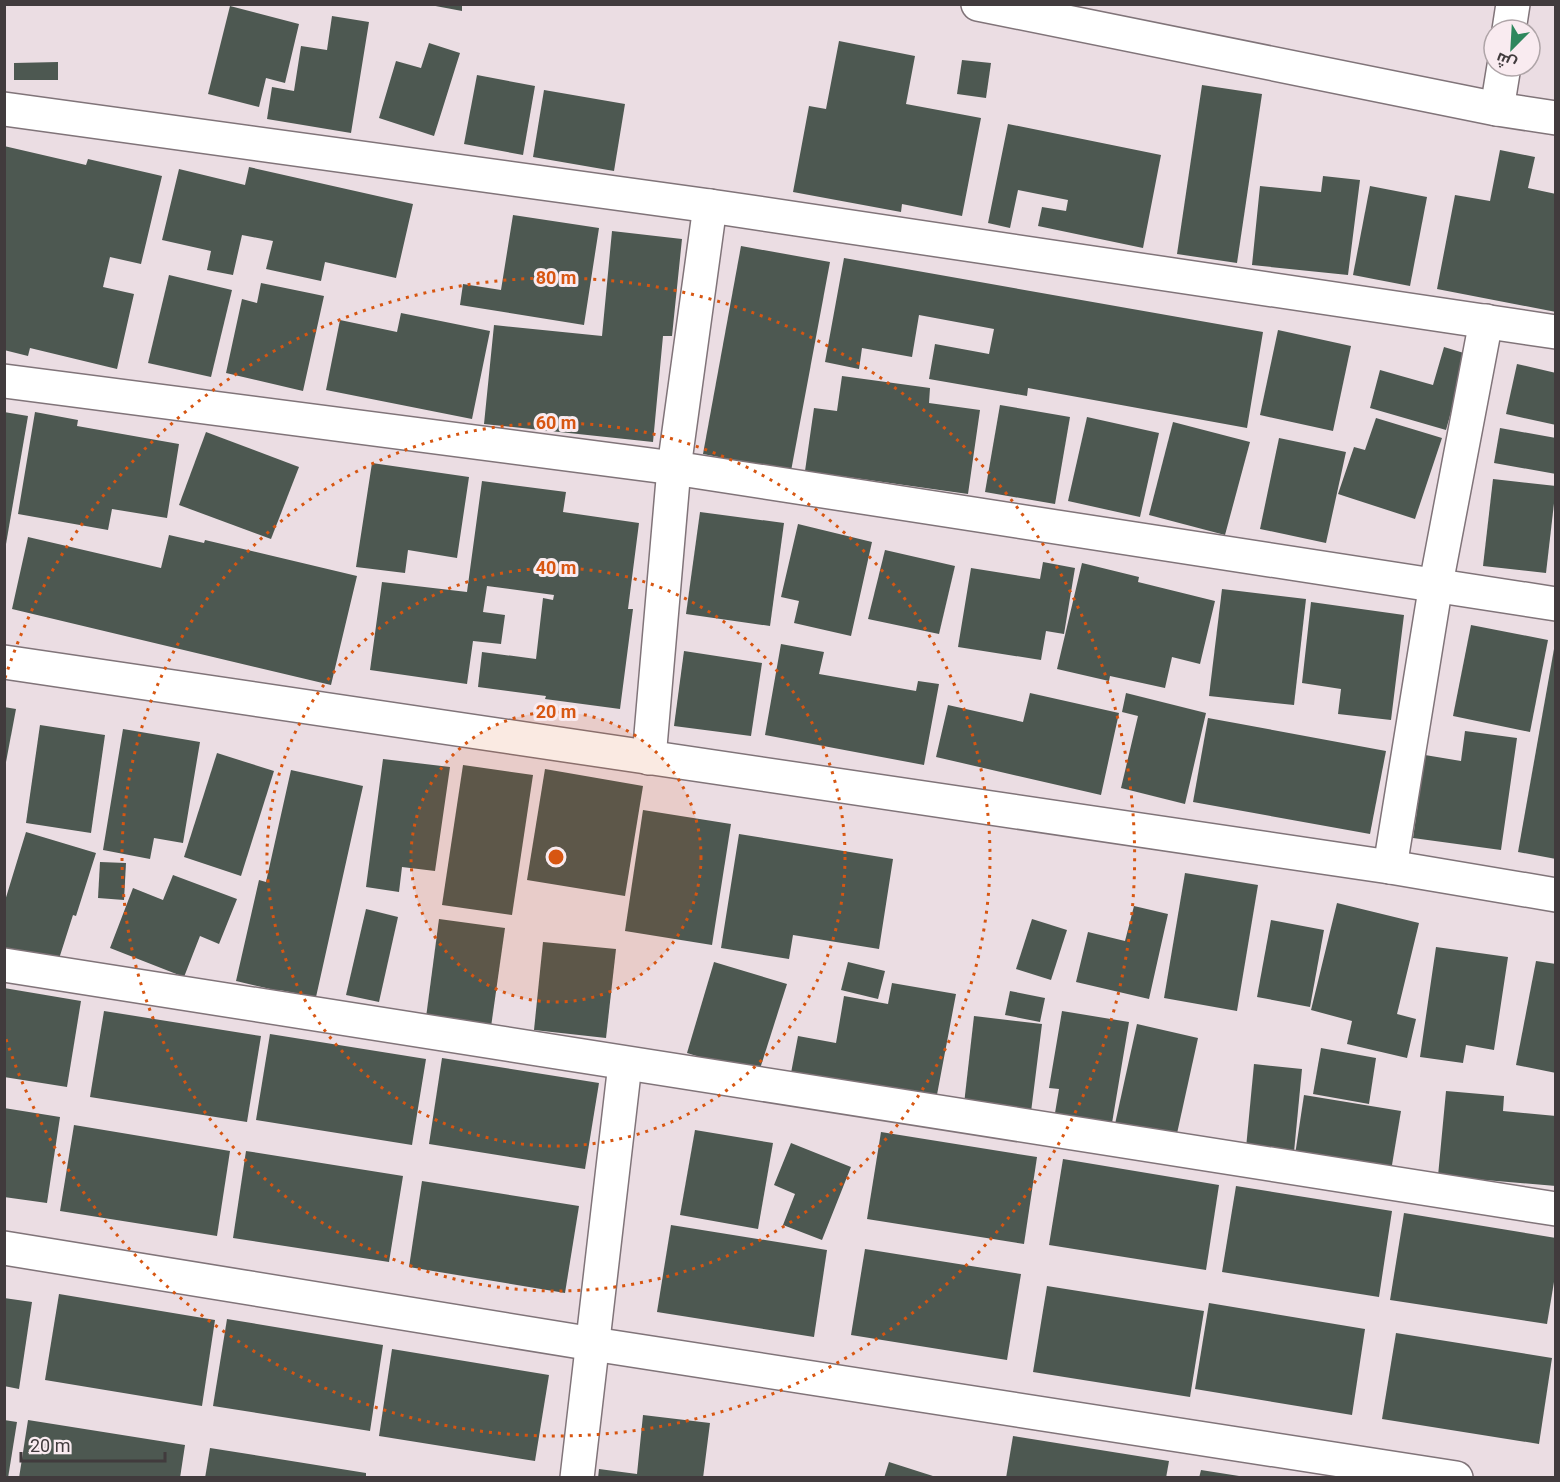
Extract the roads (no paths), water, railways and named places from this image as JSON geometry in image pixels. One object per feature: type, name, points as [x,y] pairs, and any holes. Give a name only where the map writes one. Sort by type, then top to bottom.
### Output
[{"type":"street","points":[[978,4],[1497,109],[1556,118]]},
{"type":"street","points":[[1497,109],[1501,78]]},
{"type":"street","points":[[4,109],[710,206],[1556,332]]},
{"type":"street","points":[[648,758],[674,468],[710,206]]},
{"type":"street","points":[[1390,867],[1436,584],[1486,321]]},
{"type":"street","points":[[4,381],[674,468],[1556,604]]},
{"type":"street","points":[[4,662],[1390,867],[1556,895]]},
{"type":"street","points":[[4,965],[1556,1209]]},
{"type":"street","points":[[577,1478],[625,1064]]},
{"type":"street","points":[[4,1248],[593,1344],[1456,1478]]}]
